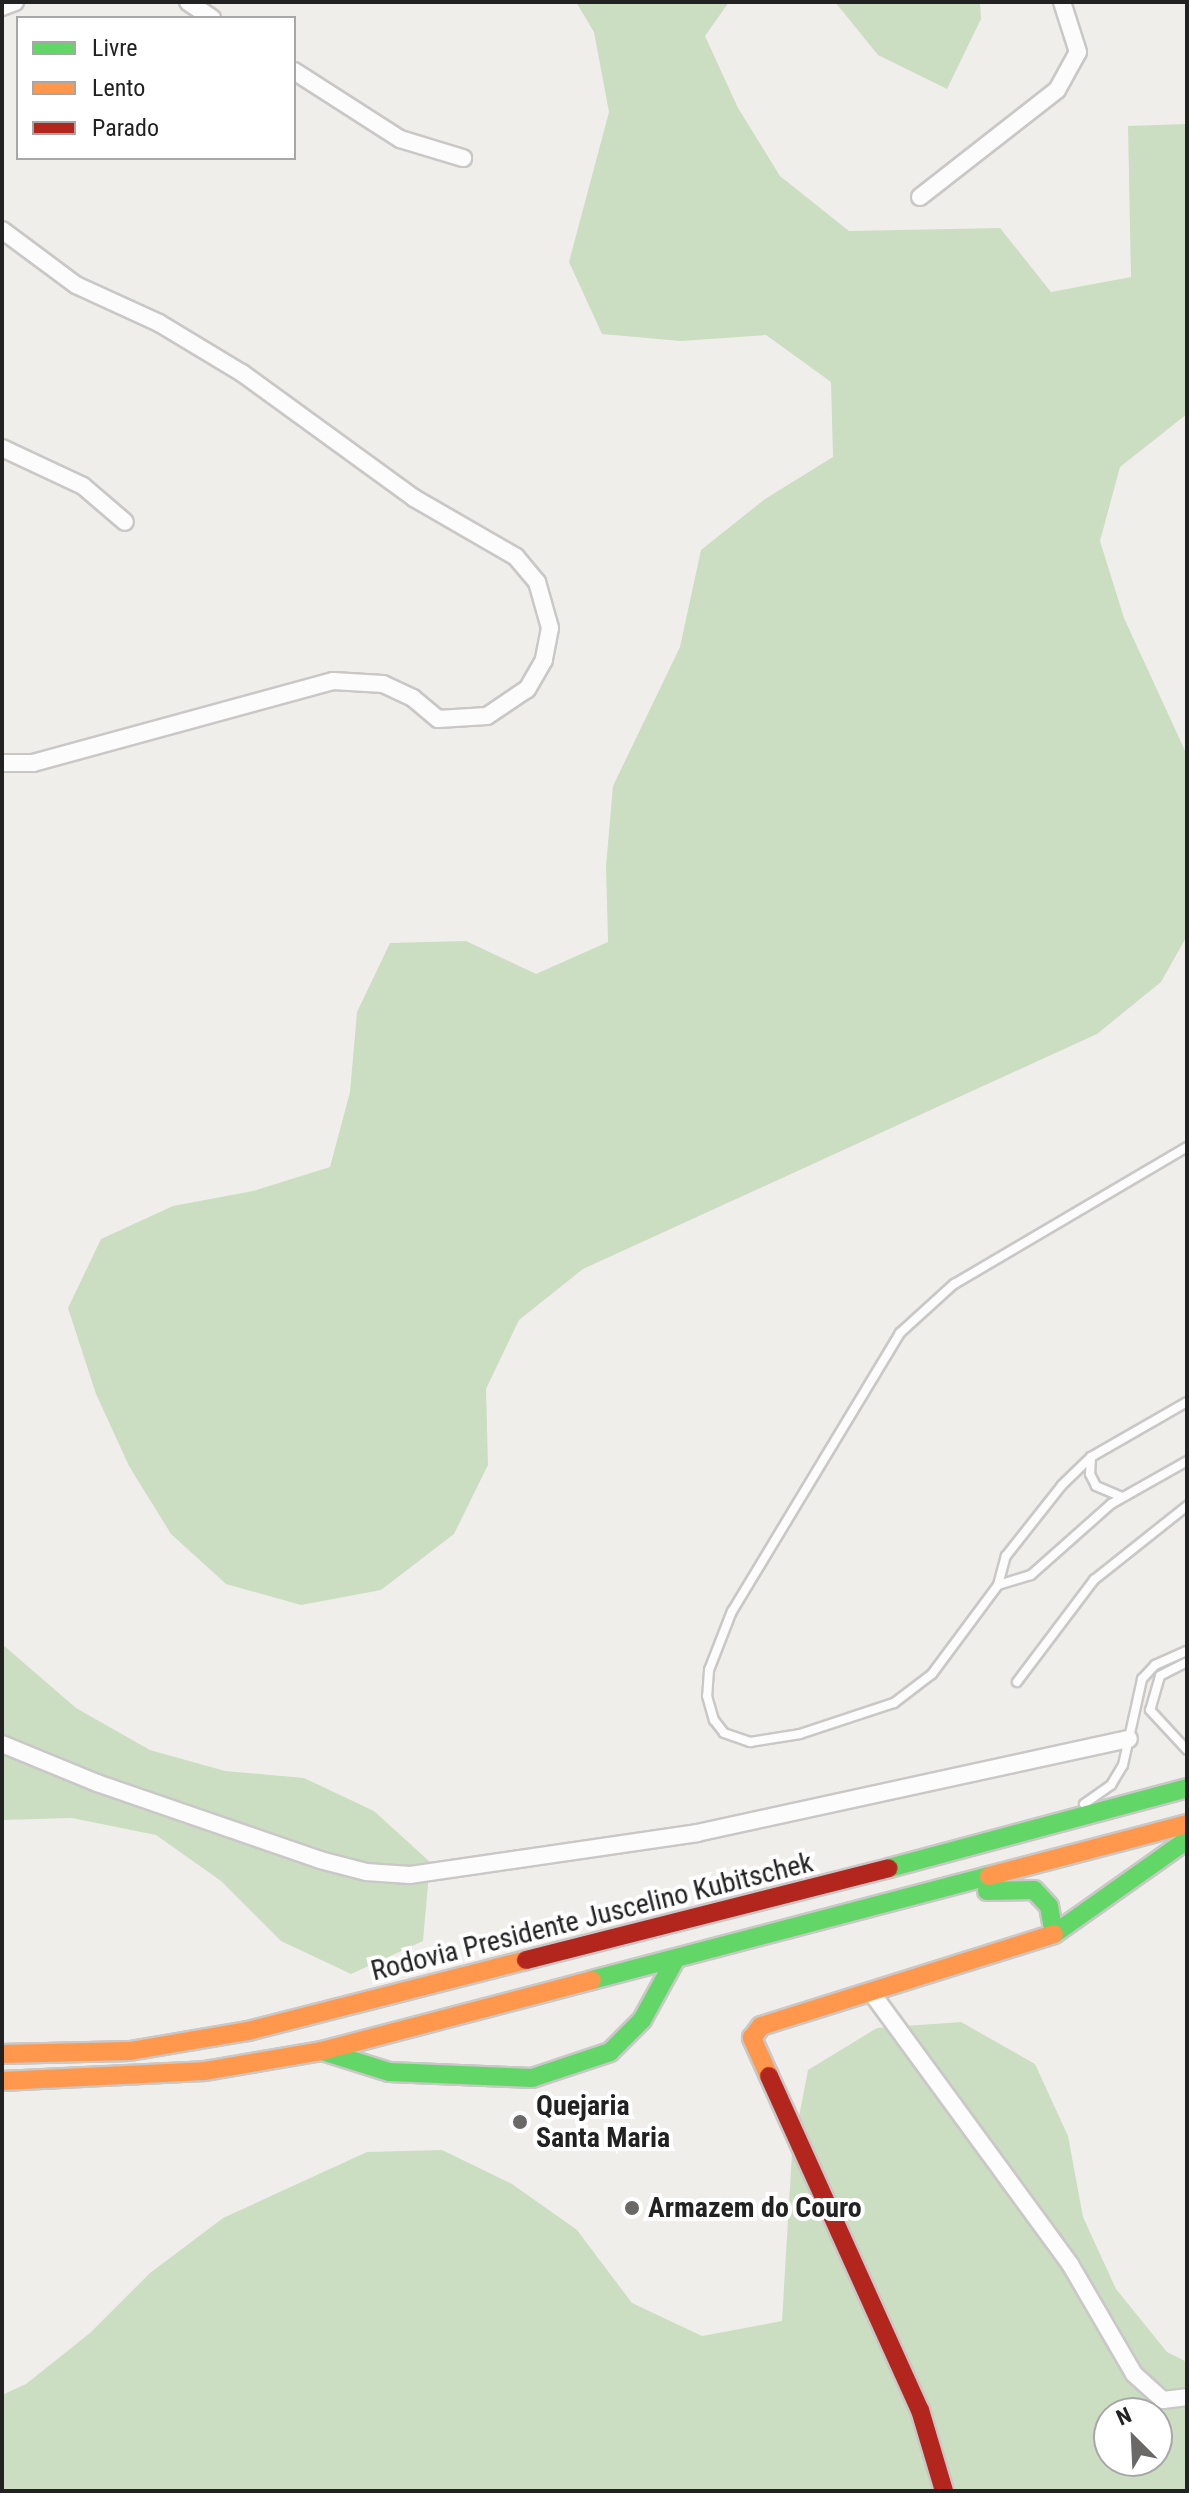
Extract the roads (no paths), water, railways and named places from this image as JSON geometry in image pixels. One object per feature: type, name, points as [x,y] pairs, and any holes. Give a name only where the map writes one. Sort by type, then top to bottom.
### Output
[{"type":"main road","name":"Rodovia Presidente Juscelino Kubitschek","points":[[2,2054],[130,2051],[248,2031],[1040,1830],[1187,1788]]},
{"type":"main road","points":[[2,2081],[204,2071],[322,2051],[840,1918],[1187,1824]]},
{"type":"main road","points":[[944,2491],[920,2410],[752,2041],[761,2026],[1054,1934],[1187,1840]]},
{"type":"main road","points":[[840,1918],[1019,1888],[1042,1896],[1053,1917],[1054,1934]]},
{"type":"main road","points":[[322,2051],[389,2072],[532,2078],[591,2061],[619,2045],[642,2020],[675,1960]]},
{"type":"street","points":[[2,7],[15,2]]},
{"type":"street","points":[[188,2],[209,16]]},
{"type":"street","points":[[920,197],[1057,90],[1078,52],[1062,2]]},
{"type":"street","points":[[296,72],[400,139],[463,158]]},
{"type":"street","points":[[2,230],[76,285],[159,323],[242,373],[414,498],[516,557],[537,582],[550,628],[544,660],[527,689],[502,710],[471,720],[438,719],[413,698],[383,684],[333,681],[33,763],[2,763]]},
{"type":"street","points":[[2,448],[83,486],[125,522]]},
{"type":"street","points":[[2,1744],[97,1783],[320,1860],[366,1872],[410,1875],[697,1833],[1129,1739]]},
{"type":"street","points":[[871,1992],[1070,2264],[1134,2374],[1163,2400],[1187,2397]]},
{"type":"lane","points":[[1187,1147],[954,1284],[900,1333],[732,1611],[709,1670],[707,1696],[714,1720],[724,1733],[750,1742],[800,1734],[894,1703],[932,1674],[998,1585],[1006,1556],[1062,1485],[1091,1457],[1187,1402]]},
{"type":"lane","points":[[1091,1457],[1090,1474],[1096,1486],[1122,1498]]},
{"type":"lane","points":[[998,1585],[1031,1575],[1122,1498],[1187,1461]]},
{"type":"lane","points":[[1017,1682],[1094,1580],[1187,1506]]},
{"type":"lane","points":[[1040,1830],[1111,1785],[1129,1739],[1142,1679],[1155,1665],[1187,1651]]},
{"type":"lane","points":[[1150,1710],[1160,1676],[1187,1662]]},
{"type":"lane","points":[[1135,1716],[1150,1710]]},
{"type":"lane","points":[[1150,1710],[1187,1750]]},
{"type":"place","name":"Quejaria Santa Maria","points":[[520,2122]]},
{"type":"place","name":"Armazem do Couro","points":[[632,2208]]}]
